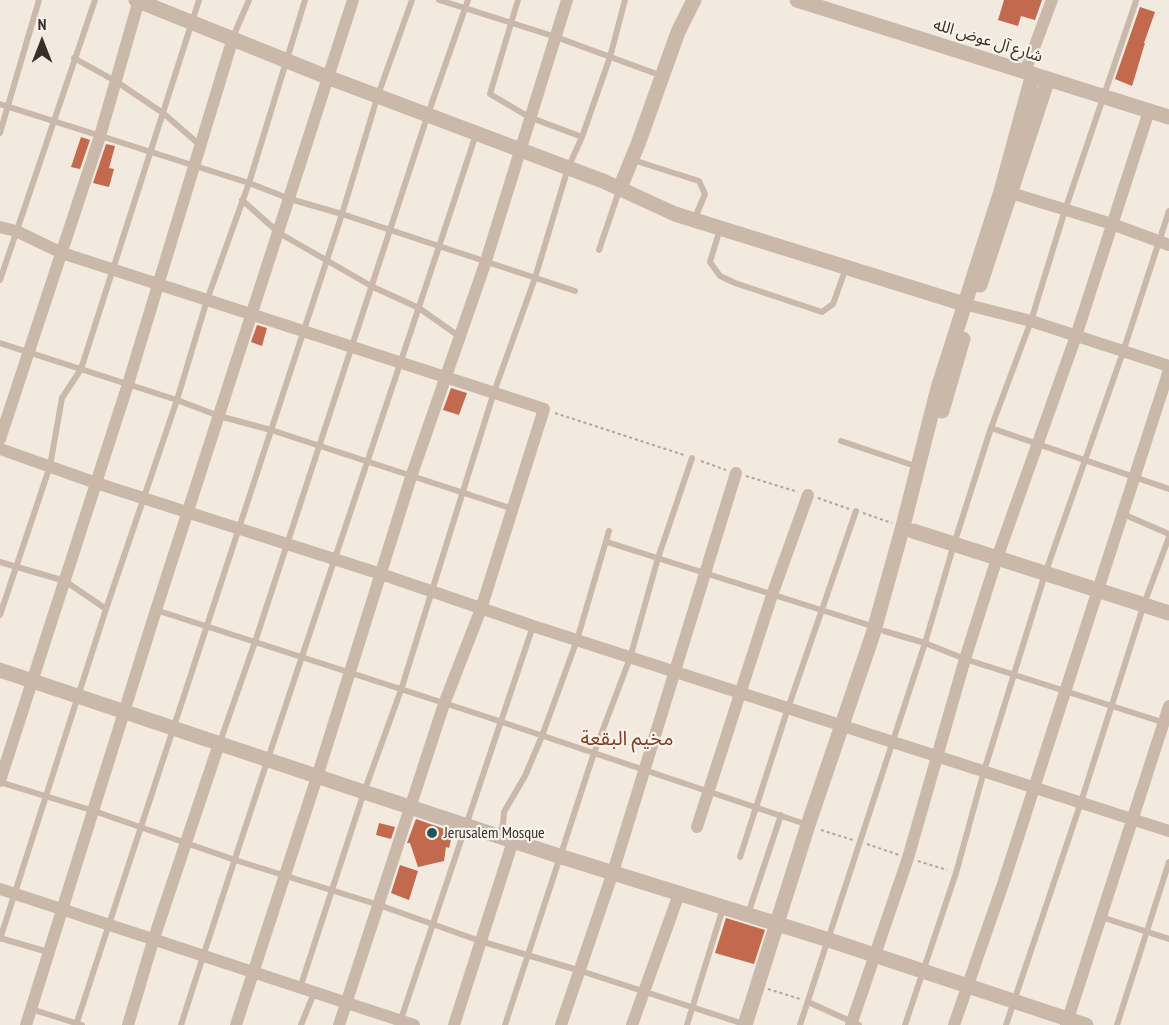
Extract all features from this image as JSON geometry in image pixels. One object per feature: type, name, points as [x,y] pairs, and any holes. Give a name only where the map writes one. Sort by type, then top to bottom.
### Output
[{"type":"street","points":[[0,439],[117,82],[138,0],[327,77],[617,187],[656,206],[694,220],[968,305],[1031,321],[1169,368],[1003,884],[954,1025]]},
{"type":"street","points":[[26,1025],[156,610],[353,0]]},
{"type":"street","points":[[236,1025],[411,477],[485,261],[567,0]]},
{"type":"street","points":[[617,187],[654,73],[682,0]]},
{"type":"street","points":[[617,187],[632,159],[678,32],[694,0]]},
{"type":"street","name":"شارع آل عوض الله","points":[[797,0],[1169,117]]},
{"type":"street","points":[[908,529],[919,467],[938,388],[1011,193],[1052,0]]},
{"type":"street","points":[[0,782],[128,384],[233,38]]},
{"type":"street","points":[[755,1025],[782,926],[813,827],[879,629],[940,418],[968,305],[1036,75]]},
{"type":"street","points":[[854,1024],[874,956],[908,858],[964,659],[997,558],[1076,336],[1149,111]]},
{"type":"street","points":[[1011,193],[1112,224],[1164,243]]},
{"type":"street","points":[[0,227],[16,231],[62,253],[544,409],[481,609],[444,704],[339,1025]]},
{"type":"street","points":[[0,449],[96,483],[381,574],[532,627],[1169,831]]},
{"type":"street","points":[[561,1025],[613,872],[736,473]]},
{"type":"street","points":[[697,827],[772,595],[808,495]]},
{"type":"street","points":[[908,529],[1097,591],[1169,612]]},
{"type":"street","points":[[0,670],[411,808],[748,914],[922,972],[967,984],[1067,1022],[1086,1025]]},
{"type":"street","points":[[1067,1022],[1132,819],[1166,723],[1169,706]]},
{"type":"street","points":[[128,1025],[153,940],[219,744]]},
{"type":"street","points":[[454,1025],[480,941],[506,839]]},
{"type":"street","points":[[0,889],[346,1002],[399,1023],[414,1025]]},
{"type":"street","points":[[632,1025],[679,894]]},
{"type":"street","points":[[745,1025],[782,926]]},
{"type":"lane","points":[[0,133],[39,0]]},
{"type":"lane","points":[[0,280],[95,0]]},
{"type":"lane","points":[[0,615],[50,466],[62,398],[81,369],[199,0]]},
{"type":"lane","points":[[233,38],[249,0]]},
{"type":"lane","points":[[49,952],[0,938],[106,609],[177,400],[207,300],[249,183],[305,0]]},
{"type":"lane","points":[[31,1009],[78,1024],[172,728],[342,214],[378,95],[412,0]]},
{"type":"lane","points":[[439,0],[556,37],[654,73]]},
{"type":"lane","points":[[219,744],[468,0]]},
{"type":"lane","points":[[518,0],[490,94],[529,117],[582,137]]},
{"type":"lane","points":[[300,988],[364,792],[401,690],[430,591],[464,493],[494,392],[535,278],[568,168],[582,137],[610,57],[625,0]]},
{"type":"lane","points":[[801,1025],[925,643],[991,428],[1031,321],[1065,210],[1136,1]]},
{"type":"lane","points":[[74,58],[117,82],[164,113],[201,146]]},
{"type":"lane","points":[[0,104],[194,165],[290,199],[575,291]]},
{"type":"lane","points":[[181,1025],[476,132]]},
{"type":"lane","points":[[632,159],[699,181],[705,194],[694,220]]},
{"type":"lane","points":[[599,250],[617,187]]},
{"type":"lane","points":[[242,200],[279,233],[373,287],[419,308],[460,337]]},
{"type":"lane","points":[[905,1025],[956,873],[984,771],[1045,574],[1164,243],[1169,211]]},
{"type":"lane","points":[[720,228],[710,262],[720,276],[822,312],[833,304],[846,267]]},
{"type":"lane","points":[[0,343],[177,400],[219,416],[270,430],[514,509]]},
{"type":"lane","points":[[991,428],[1169,489]]},
{"type":"lane","points":[[841,441],[919,467]]},
{"type":"lane","points":[[505,1025],[562,857],[594,753],[630,658],[658,558],[692,458]]},
{"type":"lane","points":[[740,857],[788,708],[856,511]]},
{"type":"lane","points":[[1006,1025],[1081,802],[1144,604],[1169,536],[1122,514]]},
{"type":"lane","points":[[506,839],[503,825],[504,812],[525,776],[542,736],[577,640],[609,531]]},
{"type":"lane","points":[[607,542],[925,643],[964,659],[1166,723]]},
{"type":"lane","points":[[0,561],[65,581],[106,609]]},
{"type":"lane","points":[[156,610],[813,827]]},
{"type":"lane","points":[[399,1023],[532,627]]},
{"type":"lane","points":[[0,782],[94,811],[235,860],[433,922],[480,941],[581,971],[745,1025]]},
{"type":"lane","points":[[748,914],[781,815]]},
{"type":"lane","points":[[1118,1025],[1169,862]]},
{"type":"lane","points":[[687,1025],[724,907]]},
{"type":"lane","points":[[1101,917],[1169,939]]},
{"type":"lane","points":[[301,1025],[315,992]]},
{"type":"lane","points":[[808,1002],[854,1024]]},
{"type":"path","points":[[544,409],[908,529]]},
{"type":"path","points":[[813,827],[838,835]]},
{"type":"path","points":[[766,988],[808,1002]]},
{"type":"building","points":[[1004,0],[1042,0],[1035,20],[1021,16],[1018,26],[998,20]]},
{"type":"building","points":[[1140,7],[1155,12],[1132,86],[1115,79]]},
{"type":"building","points":[[81,137],[90,140],[80,169],[71,167]]},
{"type":"building","points":[[106,144],[115,146],[109,168],[114,169],[109,187],[93,183]]},
{"type":"building","points":[[257,325],[267,328],[262,346],[251,342]]},
{"type":"building","points":[[451,388],[467,393],[459,415],[443,410]]},
{"type":"building","name":"Jerusalem Mosque","points":[[416,819],[453,832],[449,848],[446,847],[444,861],[418,867],[410,843],[407,843]]},
{"type":"building","points":[[379,823],[395,827],[391,839],[376,835]]},
{"type":"building","points":[[400,865],[418,871],[409,900],[391,893]]},
{"type":"building","points":[[726,918],[765,930],[754,964],[715,953]]},
{"type":"place","name":"Jerusalem Mosque","points":[[432,833]]},
{"type":"district","name":"مخيم البقعة","points":[[627,739]]}]
